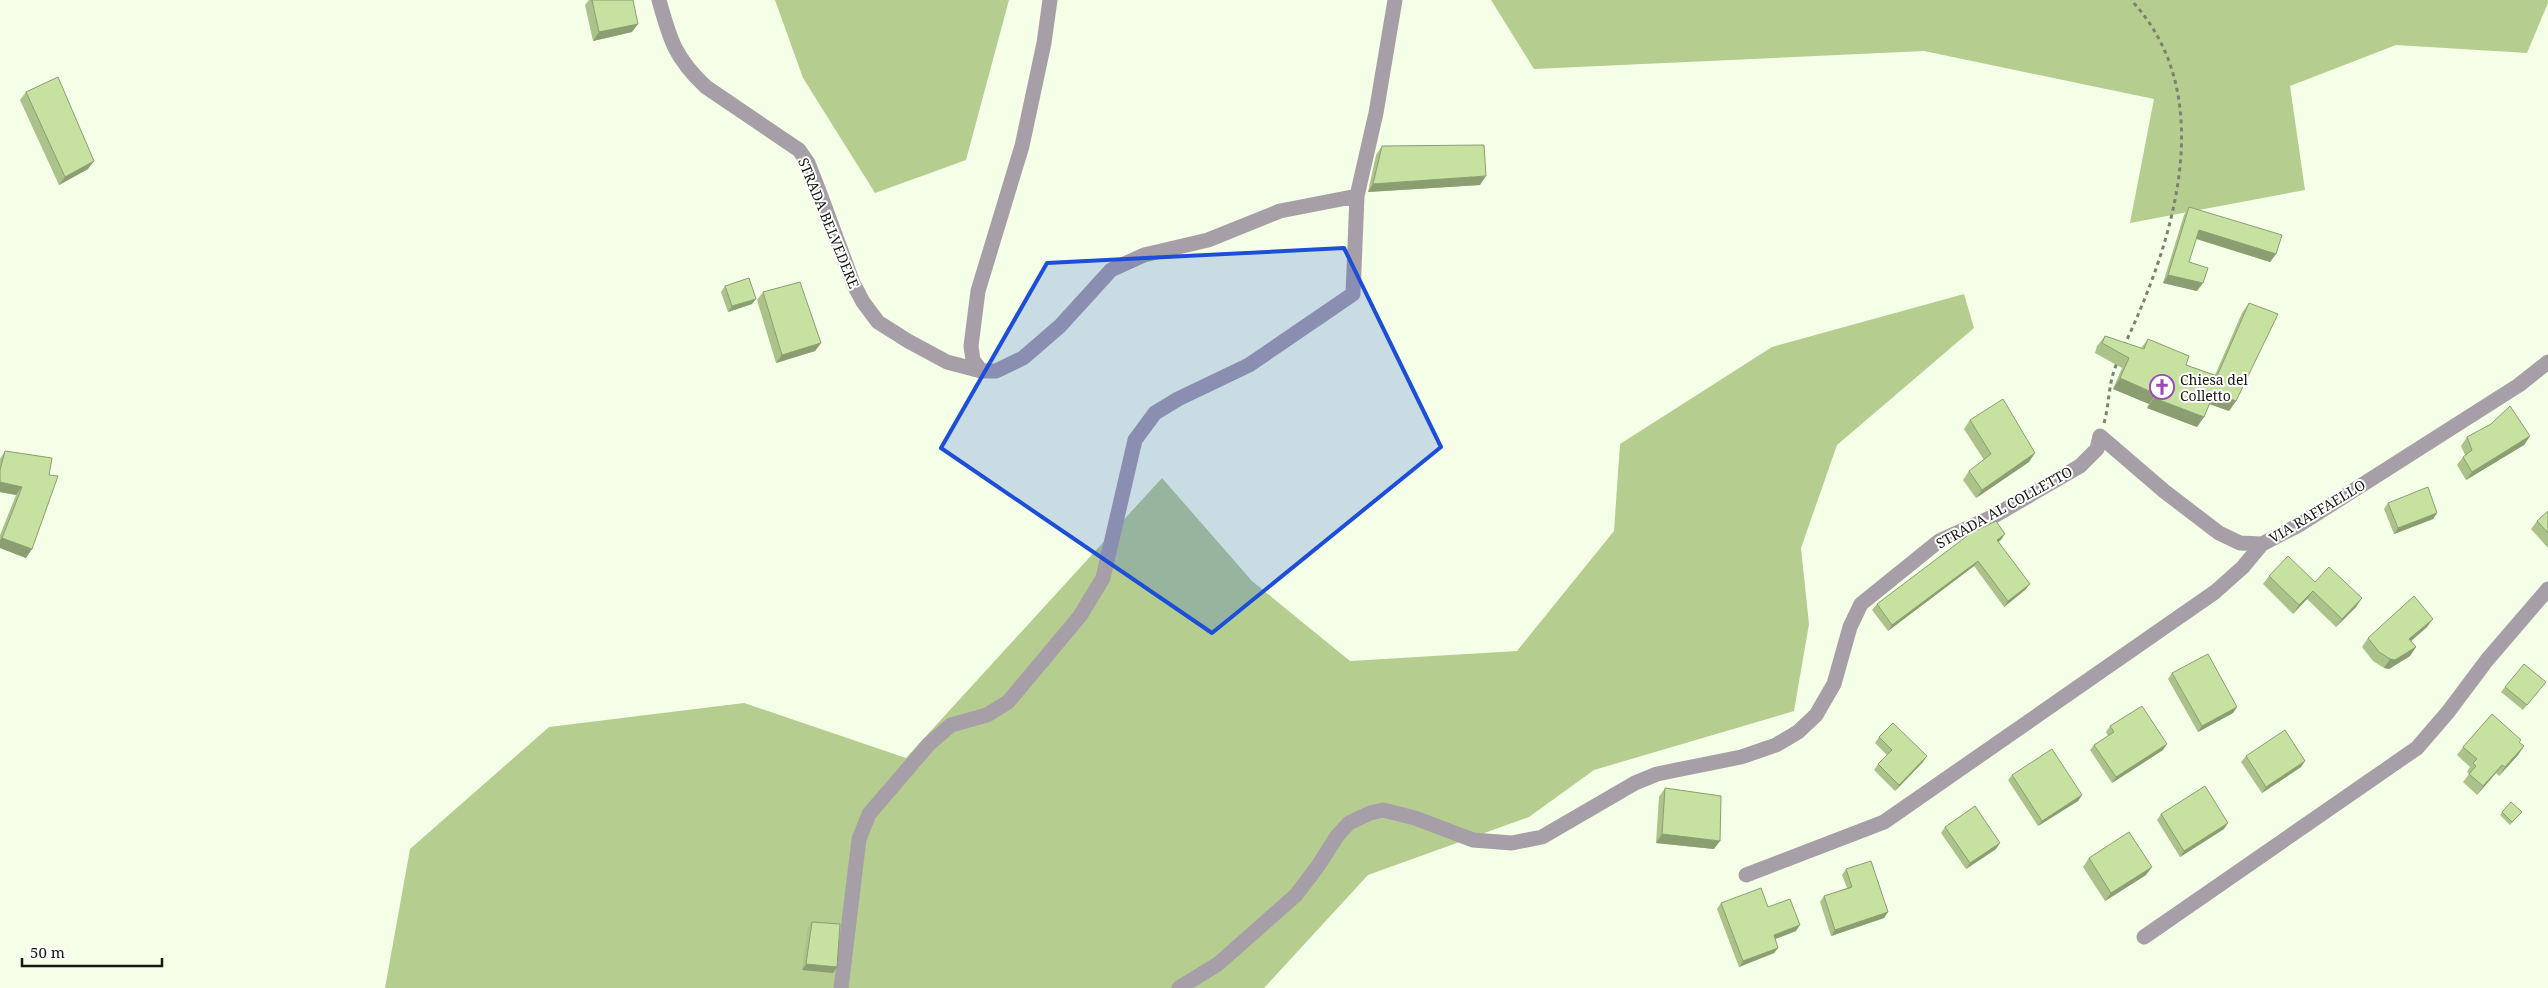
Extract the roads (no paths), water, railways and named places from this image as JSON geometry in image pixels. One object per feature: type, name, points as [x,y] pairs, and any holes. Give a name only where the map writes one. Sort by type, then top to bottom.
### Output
[{"type":"street","name":"STRADA BELVEDERE","points":[[659,0],[670,38],[681,61],[694,76],[706,88],[791,143],[808,164],[853,283],[863,302],[878,322],[947,362],[981,371],[996,371],[1023,358],[1060,326],[1111,270],[1144,255],[1208,240],[1280,211],[1357,196]]},
{"type":"street","points":[[981,371],[973,360],[970,346],[978,291],[1022,146],[1044,43],[1050,0]]},
{"type":"street","points":[[842,988],[859,839],[869,814],[929,744],[951,726],[987,715],[1008,702],[1080,616],[1103,578],[1135,440],[1155,413],[1178,399],[1250,365],[1353,294],[1357,196],[1376,112],[1395,0]]},
{"type":"street","name":"VIA RAFFAELLO","points":[[2098,442],[2219,533],[2240,543],[2262,544],[2299,525],[2519,386],[2547,365]]},
{"type":"street","name":"STRADA AL COLLETTO","points":[[1178,988],[1218,964],[1288,902],[1318,866],[1337,836],[1349,823],[1370,813],[1383,810],[1415,818],[1473,840],[1512,843],[1542,837],[1636,782],[1657,774],[1741,757],[1776,745],[1798,732],[1816,715],[1834,684],[1850,627],[1862,604],[1939,541],[1994,516],[2080,466],[2098,442]]},
{"type":"street","points":[[1746,874],[1884,822],[2214,592],[2243,567],[2262,544]]},
{"type":"street","points":[[2144,937],[2417,748],[2448,712],[2487,660],[2548,589]]},
{"type":"place","name":"Chiesa del Colletto","points":[[2162,387]]}]
